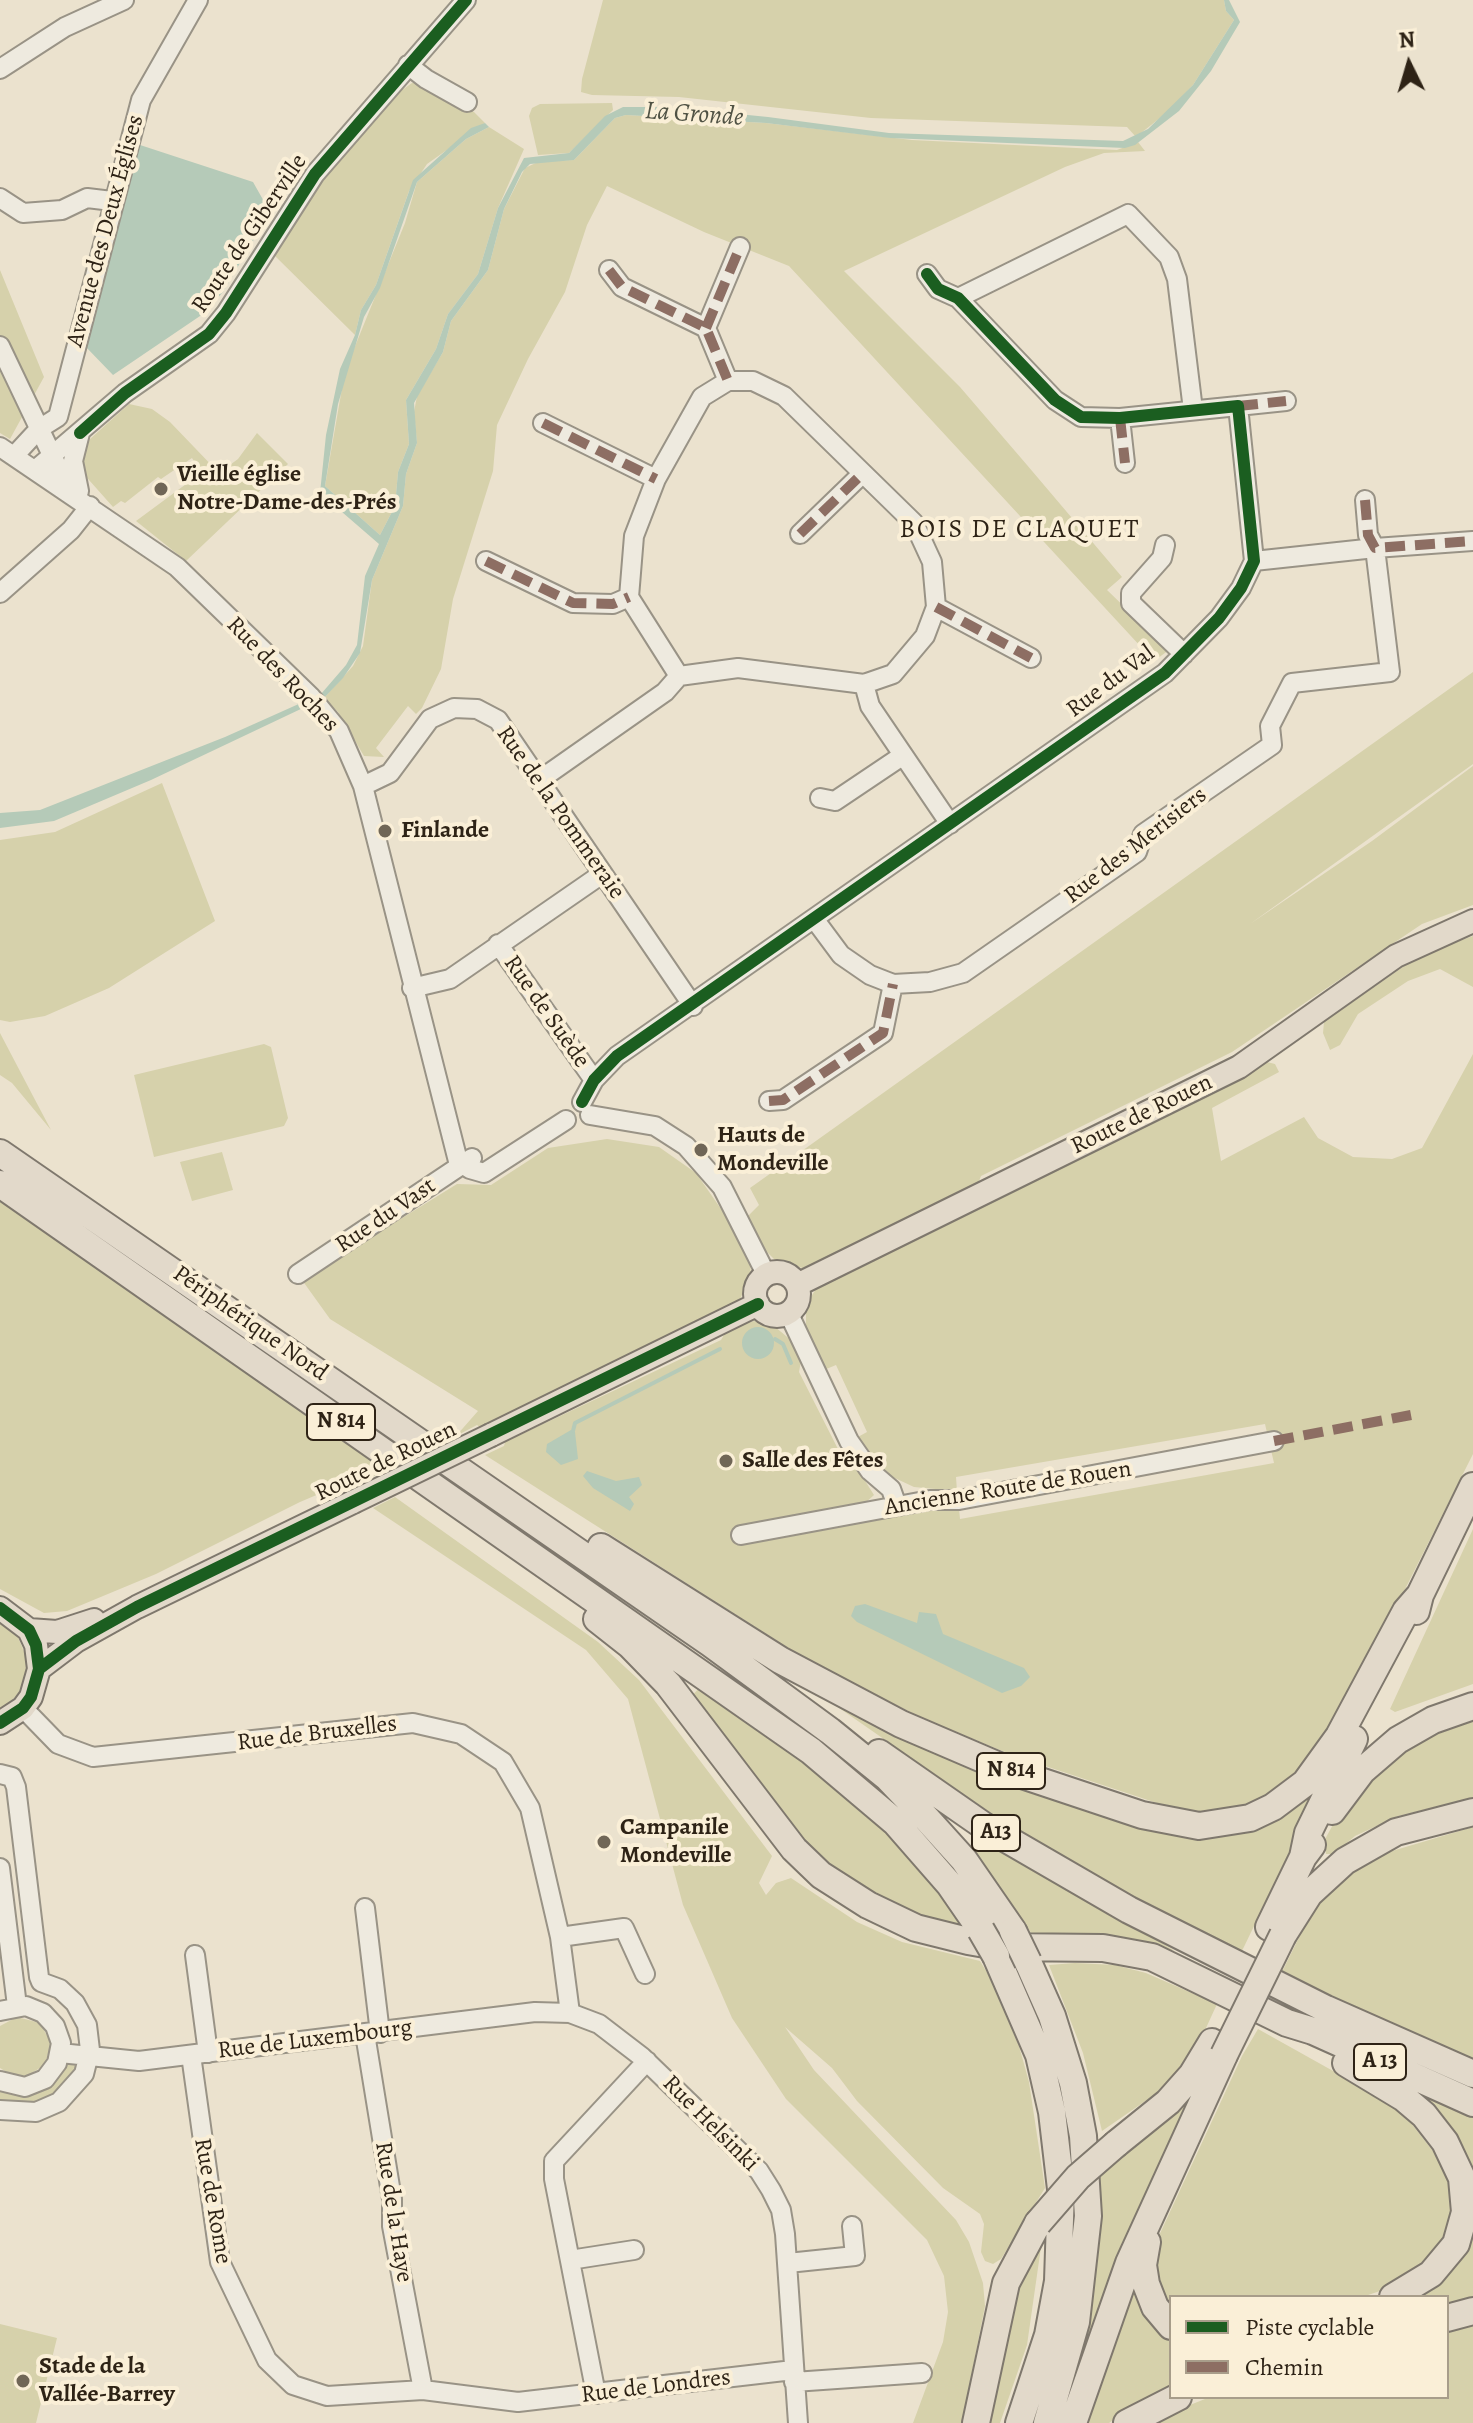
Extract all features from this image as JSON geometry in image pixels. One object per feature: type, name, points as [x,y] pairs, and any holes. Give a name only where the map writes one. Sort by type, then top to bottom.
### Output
[{"type":"highway","name":"Périphérique Nord","points":[[0,1153],[538,1524]]},
{"type":"highway","name":"Périphérique Nord","points":[[0,1184],[523,1548]]},
{"type":"highway","name":"N 814","points":[[1073,2423],[1129,2263],[1218,2049],[1276,1931],[1303,1857],[1308,1833],[1416,1614],[1420,1595],[1473,1486]]},
{"type":"highway","name":"N 814","points":[[538,1524],[600,1546],[780,1660],[928,1736],[1013,1772],[1142,1815],[1187,1826],[1218,1826],[1250,1818],[1273,1807],[1305,1783],[1329,1753],[1380,1665],[1406,1611],[1420,1595]]},
{"type":"highway","name":"N 814","points":[[538,1524],[710,1643],[888,1778],[947,1841],[1013,1931],[1052,2016],[1073,2083],[1083,2136],[1088,2216],[1076,2322],[1047,2423]]},
{"type":"highway","name":"N 814","points":[[523,1548],[756,1710],[854,1785],[915,1843],[981,1930],[996,1956],[1039,2055],[1052,2112],[1061,2189],[1058,2281],[1048,2335],[1019,2423]]},
{"type":"highway","points":[[523,1548],[540,1574],[630,1645],[661,1676],[784,1838],[814,1869],[844,1891],[916,1928],[968,1941],[1002,1947],[1103,1948],[1152,1957],[1287,2023],[1308,2044],[1411,2104],[1441,2135],[1461,2172],[1465,2212],[1456,2244],[1431,2274],[1396,2295]]},
{"type":"highway","name":"A13","points":[[710,1643],[730,1647],[973,1819],[1032,1856],[1129,1910],[1300,1996]]},
{"type":"highway","points":[[1303,1857],[1334,1808],[1372,1760],[1420,1726],[1473,1706]]},
{"type":"highway","name":"N 814","points":[[1276,1931],[1319,1883],[1364,1849],[1396,1832],[1473,1812]]},
{"type":"highway","name":"A 13","points":[[1300,1996],[1473,2074]]},
{"type":"highway","name":"A 13","points":[[1287,2023],[1313,2031],[1473,2103]]},
{"type":"highway","name":"N 814","points":[[976,2423],[1003,2291],[1014,2262],[1038,2223],[1078,2177],[1168,2102],[1218,2049]]},
{"type":"highway","points":[[1160,2193],[1160,2213],[1146,2247],[1143,2269],[1152,2300],[1169,2323]]},
{"type":"highway","points":[[1449,2317],[1473,2311]]},
{"type":"highway","points":[[1127,2423],[1174,2399]]},
{"type":"main road","name":"Route de Rouen","points":[[797,1285],[1239,1067],[1396,956],[1473,921]]},
{"type":"main road","points":[[766,1274],[788,1274],[797,1285],[799,1297],[788,1312],[771,1315],[758,1304],[756,1288],[766,1274]]},
{"type":"main road","name":"Route de Rouen","points":[[39,1669],[76,1641],[137,1607],[758,1304]]},
{"type":"main road","name":"Route de Rouen","points":[[29,1630],[57,1632],[137,1607]]},
{"type":"main road","points":[[0,1608],[29,1630],[36,1645],[39,1669],[31,1697],[23,1708],[0,1723]]},
{"type":"street","points":[[0,69],[65,27],[124,0]]},
{"type":"street","name":"Avenue des Deux Églises","points":[[7,452],[58,417],[112,201],[141,100],[198,0]]},
{"type":"street","name":"Route de Giberville","points":[[35,470],[125,393],[209,334],[226,313],[315,174],[466,0]]},
{"type":"street","points":[[408,65],[467,102]]},
{"type":"street","points":[[0,198],[23,213],[62,210],[87,198],[112,201]]},
{"type":"street","points":[[958,298],[1128,214],[1169,257],[1177,279],[1193,410]]},
{"type":"street","points":[[706,328],[740,247]]},
{"type":"street","points":[[609,270],[622,287],[706,328],[728,381]]},
{"type":"street","points":[[927,274],[938,289],[958,298],[1055,400],[1081,417],[1120,418],[1286,401]]},
{"type":"street","points":[[0,346],[39,429],[82,501]]},
{"type":"street","points":[[541,779],[665,692],[679,676],[738,668],[864,684],[893,674],[925,636],[936,607],[932,562],[914,523],[784,396],[753,381],[728,381],[702,397],[656,479],[634,536],[629,597],[679,676]]},
{"type":"street","points":[[1238,406],[1254,561],[1473,541]]},
{"type":"street","points":[[1120,418],[1125,463]]},
{"type":"street","points":[[543,423],[656,479]]},
{"type":"street","points":[[0,593],[71,530],[82,501],[74,479],[73,461],[80,433]]},
{"type":"street","name":"Rue des Roches","points":[[7,452],[177,567],[313,700],[339,731],[363,786],[458,1161],[468,1161]]},
{"type":"street","points":[[800,534],[862,474]]},
{"type":"street","points":[[1365,500],[1368,535],[1375,548]]},
{"type":"street","points":[[1165,545],[1162,558],[1131,593],[1131,603],[1184,654]]},
{"type":"street","name":"Rue des Merisiers","points":[[893,984],[930,982],[963,973],[1137,852],[1143,834],[1272,745],[1270,726],[1292,683],[1390,672],[1375,548]]},
{"type":"street","points":[[486,561],[573,603],[613,604],[629,597]]},
{"type":"street","name":"Rue du Val","points":[[468,1161],[484,1173],[566,1120],[567,1107],[586,1109],[594,1080],[617,1056],[693,1006],[1165,673],[1241,588],[1254,561]]},
{"type":"street","points":[[936,607],[1031,658]]},
{"type":"street","points":[[864,684],[870,706],[950,824]]},
{"type":"street","name":"Rue de la Pommeraie","points":[[363,786],[390,773],[430,719],[454,708],[477,709],[498,720],[693,1006]]},
{"type":"street","points":[[820,798],[835,801],[902,756]]},
{"type":"street","points":[[412,988],[450,979],[602,874]]},
{"type":"street","points":[[769,1101],[783,1100],[883,1033],[893,984],[870,975],[841,955],[815,920]]},
{"type":"street","name":"Rue de Suède","points":[[498,944],[594,1080]]},
{"type":"street","points":[[586,1109],[655,1126],[686,1146],[722,1187],[766,1274]]},
{"type":"street","name":"Rue du Vast","points":[[298,1274],[468,1161]]},
{"type":"street","points":[[788,1312],[849,1441],[870,1471],[891,1489],[897,1506]]},
{"type":"street","name":"Ancienne Route de Rouen","points":[[741,1535],[930,1500],[959,1500],[1274,1441]]},
{"type":"street","name":"Rue de Bruxelles","points":[[23,1708],[58,1744],[93,1757],[413,1723],[461,1734],[503,1762],[530,1808],[560,1937],[570,2013]]},
{"type":"street","points":[[0,1774],[12,1777],[16,1787],[41,1982],[67,1994],[82,2014],[90,2037],[89,2056],[77,2085],[59,2102],[36,2112],[0,2110]]},
{"type":"street","points":[[0,1868],[8,2008],[35,2008],[50,2018],[59,2034],[60,2053],[52,2071],[35,2084],[15,2087],[0,2081]]},
{"type":"street","name":"Rue de la Haye","points":[[365,1908],[372,2033],[392,2199],[392,2226],[423,2390]]},
{"type":"street","points":[[560,1937],[624,1928],[645,1974]]},
{"type":"street","points":[[4,1943],[34,1940]]},
{"type":"street","name":"Rue de Rome","points":[[195,1955],[216,2248],[225,2276],[267,2360],[285,2380],[314,2394],[341,2397],[396,2389],[423,2390],[518,2402]]},
{"type":"street","name":"Rue de Luxembourg","points":[[60,2053],[139,2061],[535,2012],[570,2013]]},
{"type":"street","name":"Rue Helsinki","points":[[570,2013],[599,2024],[647,2061],[759,2171],[781,2210],[788,2263],[798,2423]]},
{"type":"street","points":[[596,2394],[554,2161],[647,2061]]},
{"type":"street","points":[[788,2263],[855,2256],[852,2226]]},
{"type":"street","points":[[570,2260],[634,2250]]},
{"type":"street","name":"Rue de Londres","points":[[518,2402],[794,2376],[922,2373]]},
{"type":"shaded area","points":[[603,0],[1224,0],[1226,11],[1234,20],[1193,85],[1170,110],[1136,137],[1127,127],[871,118],[679,97],[592,95],[581,92],[582,79]]},
{"type":"shaded area","points":[[412,83],[422,83],[474,112],[485,123],[427,164],[409,191],[376,285],[361,310],[355,335],[274,255],[317,185],[395,95]]},
{"type":"shaded area","points":[[612,103],[613,110],[569,153],[538,155],[529,116],[532,108],[540,104]]},
{"type":"shaded area","points":[[626,115],[766,123],[912,140],[1117,150],[1138,142],[1145,151],[1104,153],[1065,167],[844,271],[960,387],[1027,465],[1122,577],[1107,590],[1169,650],[1154,661],[789,266],[704,232],[607,186],[587,225],[565,292],[528,359],[497,425],[493,471],[453,599],[441,669],[422,708],[416,714],[408,706],[376,748],[384,757],[364,756],[338,712],[324,698],[353,666],[363,646],[372,580],[403,506],[406,474],[417,443],[414,412],[417,396],[443,352],[451,321],[488,270],[504,209],[525,168],[540,161],[574,160],[615,118]]},
{"type":"shaded area","points":[[489,127],[524,149],[498,208],[478,274],[448,314],[436,349],[406,400],[409,444],[398,472],[395,506],[380,535],[325,486],[345,371],[405,223],[417,182],[466,139]]},
{"type":"shaded area","points":[[0,270],[44,377],[10,439],[0,433]]},
{"type":"shaded area","points":[[129,404],[152,409],[170,422],[219,473],[238,459],[257,433],[288,464],[186,561],[136,521],[201,473],[192,458],[161,479],[158,477],[125,503],[121,501],[113,507],[81,471],[81,456],[90,439]]},
{"type":"shaded area","points":[[1473,672],[1473,764],[1250,924],[1372,841],[1473,766],[1473,905],[1422,924],[1232,1052],[981,1176],[976,1189],[886,1233],[879,1232],[806,1269],[775,1260],[763,1248],[748,1216],[759,1205],[750,1188]]},
{"type":"shaded area","points":[[162,783],[215,921],[109,988],[45,1016],[10,1022],[0,1020],[0,840],[55,832]]},
{"type":"shaded area","points":[[1473,936],[1473,987],[1440,969],[1408,981],[1358,1014],[1340,1045],[1330,1050],[1323,1033],[1324,1022],[1407,964],[1433,950]]},
{"type":"shaded area","points":[[0,1033],[51,1130],[12,1083],[0,1075]]},
{"type":"shaded area","points":[[264,1044],[271,1047],[288,1118],[284,1126],[154,1157],[134,1075]]},
{"type":"shaded area","points":[[1473,1054],[1473,1454],[1385,1629],[1322,1742],[1288,1782],[1249,1805],[1219,1813],[1184,1812],[1012,1755],[927,1720],[823,1670],[485,1455],[504,1446],[505,1442],[721,1340],[728,1328],[754,1321],[774,1326],[792,1341],[801,1361],[799,1372],[839,1451],[845,1449],[874,1495],[862,1506],[731,1530],[734,1543],[935,1508],[959,1509],[960,1519],[1274,1463],[1265,1424],[956,1477],[957,1491],[914,1487],[884,1473],[856,1438],[867,1432],[836,1365],[824,1370],[806,1332],[806,1305],[819,1284],[1263,1061],[1275,1064],[1279,1072],[1212,1108],[1221,1161],[1304,1117],[1318,1138],[1353,1157],[1392,1159],[1422,1148]]},
{"type":"shaded area","points":[[607,1139],[659,1147],[696,1173],[728,1219],[749,1258],[751,1273],[739,1302],[481,1428],[477,1425],[456,1436],[478,1411],[330,1319],[302,1280],[457,1184],[491,1185],[548,1148]]},
{"type":"shaded area","points":[[222,1152],[233,1190],[192,1201],[180,1162]]},
{"type":"shaded area","points":[[0,1193],[386,1470],[348,1489],[340,1485],[300,1502],[156,1574],[67,1611],[44,1613],[0,1589]]},
{"type":"shaded area","points":[[395,1497],[598,1642],[639,1680],[772,1856],[759,1883],[766,1895],[776,1883],[791,1878],[857,1922],[902,1942],[980,1961],[988,1974],[1019,2046],[1029,2082],[1045,2188],[1001,2259],[993,2264],[985,2261],[981,2252],[984,2224],[980,2214],[943,2188],[857,2101],[832,2068],[785,2027],[814,2070],[956,2220],[969,2242],[983,2283],[985,2306],[962,2423],[913,2423],[943,2342],[948,2312],[944,2276],[927,2240],[786,2099],[732,2018],[683,1905],[628,1699],[586,1650],[373,1508]]},
{"type":"shaded area","points":[[1473,1529],[1473,1684],[1395,1712],[1390,1709]]},
{"type":"shaded area","points":[[0,1619],[15,1630],[28,1661],[20,1693],[0,1710]]},
{"type":"shaded area","points":[[700,1687],[824,1776],[899,1843],[944,1899],[963,1930],[904,1915],[810,1855],[690,1698]]},
{"type":"shaded area","points":[[819,1694],[1203,1835],[1311,1790],[1317,1795],[1262,1920],[1255,1924],[1241,1953],[1132,1898],[1022,1835]]},
{"type":"shaded area","points":[[1473,1714],[1473,1798],[1398,1816],[1355,1836],[1334,1854],[1326,1854],[1324,1841],[1368,1775],[1411,1738]]},
{"type":"shaded area","points":[[1473,1827],[1473,2063],[1282,1972],[1310,1915],[1331,1885],[1382,1854]]},
{"type":"shaded area","points":[[984,1838],[1175,1951],[1124,1938],[1034,1937],[974,1850]]},
{"type":"shaded area","points":[[1049,1965],[1115,1965],[1146,1973],[1217,2004],[1195,2052],[1154,2095],[1102,2131],[1083,2053]]},
{"type":"shaded area","points":[[17,2017],[40,2023],[51,2043],[45,2065],[25,2077],[0,2068],[0,2026]]},
{"type":"shaded area","points":[[1258,2029],[1385,2100],[1411,2123],[1443,2164],[1451,2182],[1453,2216],[1436,2253],[1406,2278],[1368,2295],[1169,2295],[1169,2307],[1155,2278],[1157,2240],[1242,2056]]},
{"type":"shaded area","points":[[1225,2038],[1060,2423],[1097,2172]]},
{"type":"shaded area","points":[[68,2064],[81,2064],[65,2087],[51,2097],[35,2101],[36,2107],[0,2100],[0,2090],[16,2095],[45,2089],[57,2080]]},
{"type":"shaded area","points":[[1411,2091],[1473,2117],[1473,2302],[1449,2308],[1449,2295],[1405,2295],[1469,2217]]},
{"type":"shaded area","points":[[1043,2233],[1027,2345],[1000,2423],[984,2423],[1012,2292]]},
{"type":"shaded area","points":[[1134,2293],[1169,2332],[1169,2390],[1126,2410],[1109,2423],[1084,2423],[1127,2297]]},
{"type":"shaded area","points":[[1473,2320],[1473,2423],[1145,2423],[1205,2399],[1449,2399],[1449,2326]]},
{"type":"shaded area","name":"Stade de la Vallée-Barrey","points":[[0,2324],[57,2338],[36,2423],[0,2423]]},
{"type":"water","name":"La Gronde","points":[[1224,0],[1229,0],[1240,22],[1211,71],[1179,111],[1135,145],[1125,148],[890,138],[766,123],[626,115],[615,118],[574,160],[530,164],[522,172],[504,209],[488,270],[451,321],[443,352],[414,403],[417,443],[406,474],[403,506],[372,580],[360,653],[343,678],[324,698],[151,780],[54,821],[0,828],[0,813],[40,810],[225,737],[321,694],[346,665],[357,645],[365,576],[379,544],[320,493],[326,435],[340,369],[355,335],[361,310],[376,285],[413,180],[471,128],[485,123],[489,127],[466,139],[417,182],[380,288],[364,317],[338,404],[325,486],[380,535],[395,506],[398,472],[409,444],[406,400],[436,349],[448,314],[478,274],[498,208],[524,158],[569,153],[605,116],[623,107],[668,107],[889,133],[1123,141],[1148,129],[1193,85],[1234,20],[1226,11]]},
{"type":"water","points":[[137,144],[253,182],[270,212],[223,292],[203,314],[113,375],[85,346]]},
{"type":"water","points":[[758,1327],[769,1332],[774,1343],[769,1354],[758,1359],[747,1354],[742,1343],[747,1332]]},
{"type":"water","points":[[571,1430],[575,1432],[578,1459],[561,1465],[546,1452],[547,1444]]},
{"type":"water","points":[[587,1471],[616,1481],[639,1477],[642,1485],[629,1497],[634,1504],[630,1511],[593,1488],[583,1476]]},
{"type":"water","points":[[865,1604],[917,1623],[919,1612],[936,1614],[943,1634],[1024,1668],[1030,1677],[1021,1686],[1002,1693],[857,1622],[851,1616],[855,1606]]},
{"type":"waterway","points":[[775,1339],[783,1344],[791,1363]]},
{"type":"waterway","points":[[573,1431],[575,1423],[720,1349]]},
{"type":"marked path","points":[[706,328],[740,247]]},
{"type":"marked path","points":[[609,270],[622,287],[706,328],[728,381]]},
{"type":"marked path","points":[[1238,406],[1286,401]]},
{"type":"marked path","points":[[1120,418],[1125,463]]},
{"type":"marked path","points":[[543,423],[656,479]]},
{"type":"marked path","points":[[800,534],[862,474]]},
{"type":"marked path","points":[[1365,500],[1368,535],[1375,548],[1473,541]]},
{"type":"marked path","points":[[486,561],[573,603],[613,604],[629,597]]},
{"type":"marked path","points":[[936,607],[1031,658]]},
{"type":"marked path","points":[[769,1101],[783,1100],[883,1033],[893,984]]},
{"type":"marked path","points":[[1274,1441],[1411,1415]]},
{"type":"cycle path","points":[[80,433],[125,393],[209,334],[226,313],[315,174],[466,0]]},
{"type":"cycle path","points":[[582,1102],[594,1080],[617,1056],[1165,673],[1219,618],[1241,588],[1254,561],[1238,406],[1120,418],[1081,417],[1055,400],[958,298],[938,289],[927,274]]},
{"type":"cycle path","points":[[39,1669],[76,1641],[137,1607],[758,1304]]},
{"type":"cycle path","points":[[0,1608],[29,1630],[36,1645],[39,1669],[31,1697],[23,1708],[0,1723]]},
{"type":"place","name":"Vieille église Notre-Dame-des-Prés","points":[[161,489]]},
{"type":"place","name":"Finlande","points":[[385,831]]},
{"type":"place","name":"Hauts de Mondeville","points":[[701,1150]]},
{"type":"place","name":"Salle des Fêtes","points":[[726,1461]]},
{"type":"place","name":"Campanile Mondeville","points":[[604,1842]]},
{"type":"place","name":"Stade de la Vallée-Barrey","points":[[23,2381]]},
{"type":"district","name":"BOIS DE CLAQUET","points":[[1020,531]]}]
